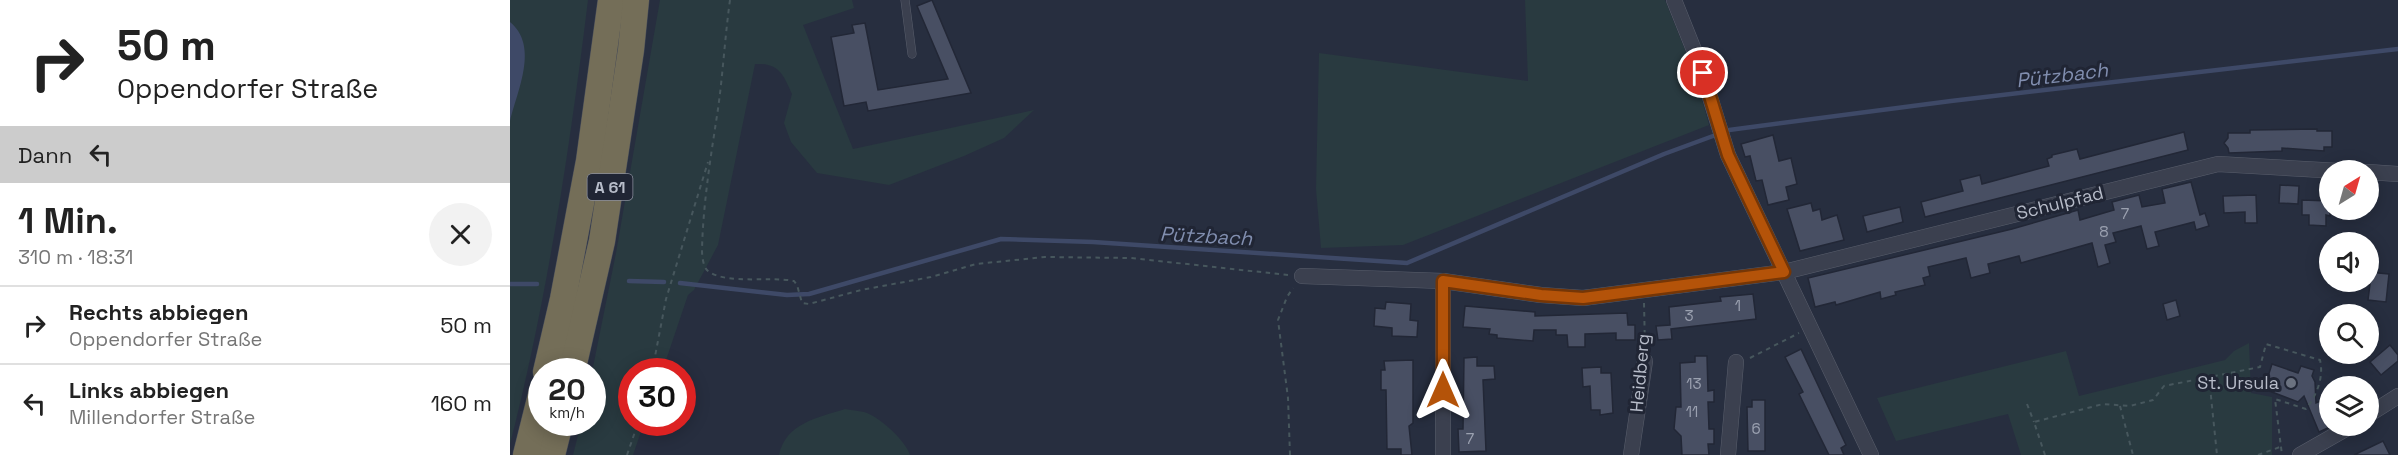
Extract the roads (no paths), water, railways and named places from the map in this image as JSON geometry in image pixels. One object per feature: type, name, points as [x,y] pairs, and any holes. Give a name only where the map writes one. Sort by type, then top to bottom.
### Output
[{"type":"highway","name":"A 61","points":[[549,358],[563,299],[589,161],[611,0]]},
{"type":"highway","name":"A 61","points":[[575,358],[602,241],[631,50],[636,0]]},
{"type":"highway","points":[[526,455],[531,436]]},
{"type":"highway","points":[[552,455],[557,436]]},
{"type":"street","points":[[1674,0],[1700,65],[1723,142],[1870,455]]},
{"type":"street","name":"Schulpfad","points":[[1302,276],[1443,281],[1541,295],[1583,298],[1784,272],[2218,165],[2319,170]]},
{"type":"street","points":[[2379,173],[2398,174]]},
{"type":"street","points":[[1443,281],[1443,455]]},
{"type":"street","name":"Heidberg","points":[[1631,455],[1645,361]]},
{"type":"street","points":[[1728,455],[1736,362]]},
{"type":"street","points":[[2379,408],[2398,396]]},
{"type":"street","points":[[2300,455],[2333,436]]},
{"type":"lane","points":[[904,0],[912,54]]},
{"type":"water","points":[[510,22],[519,32],[525,55],[521,82],[510,121]]},
{"type":"waterway","name":"Pützbach","points":[[1729,130],[1951,101],[2398,49]]},
{"type":"waterway","name":"Pützbach","points":[[680,283],[787,295],[809,294],[1001,239],[1093,242],[1407,263],[1664,154],[1713,136]]},
{"type":"waterway","name":"Pützbach","points":[[629,281],[664,282]]},
{"type":"waterway","name":"Pützbach","points":[[510,284],[537,284]]},
{"type":"place","name":"St. Ursula","points":[[2291,383]]}]
